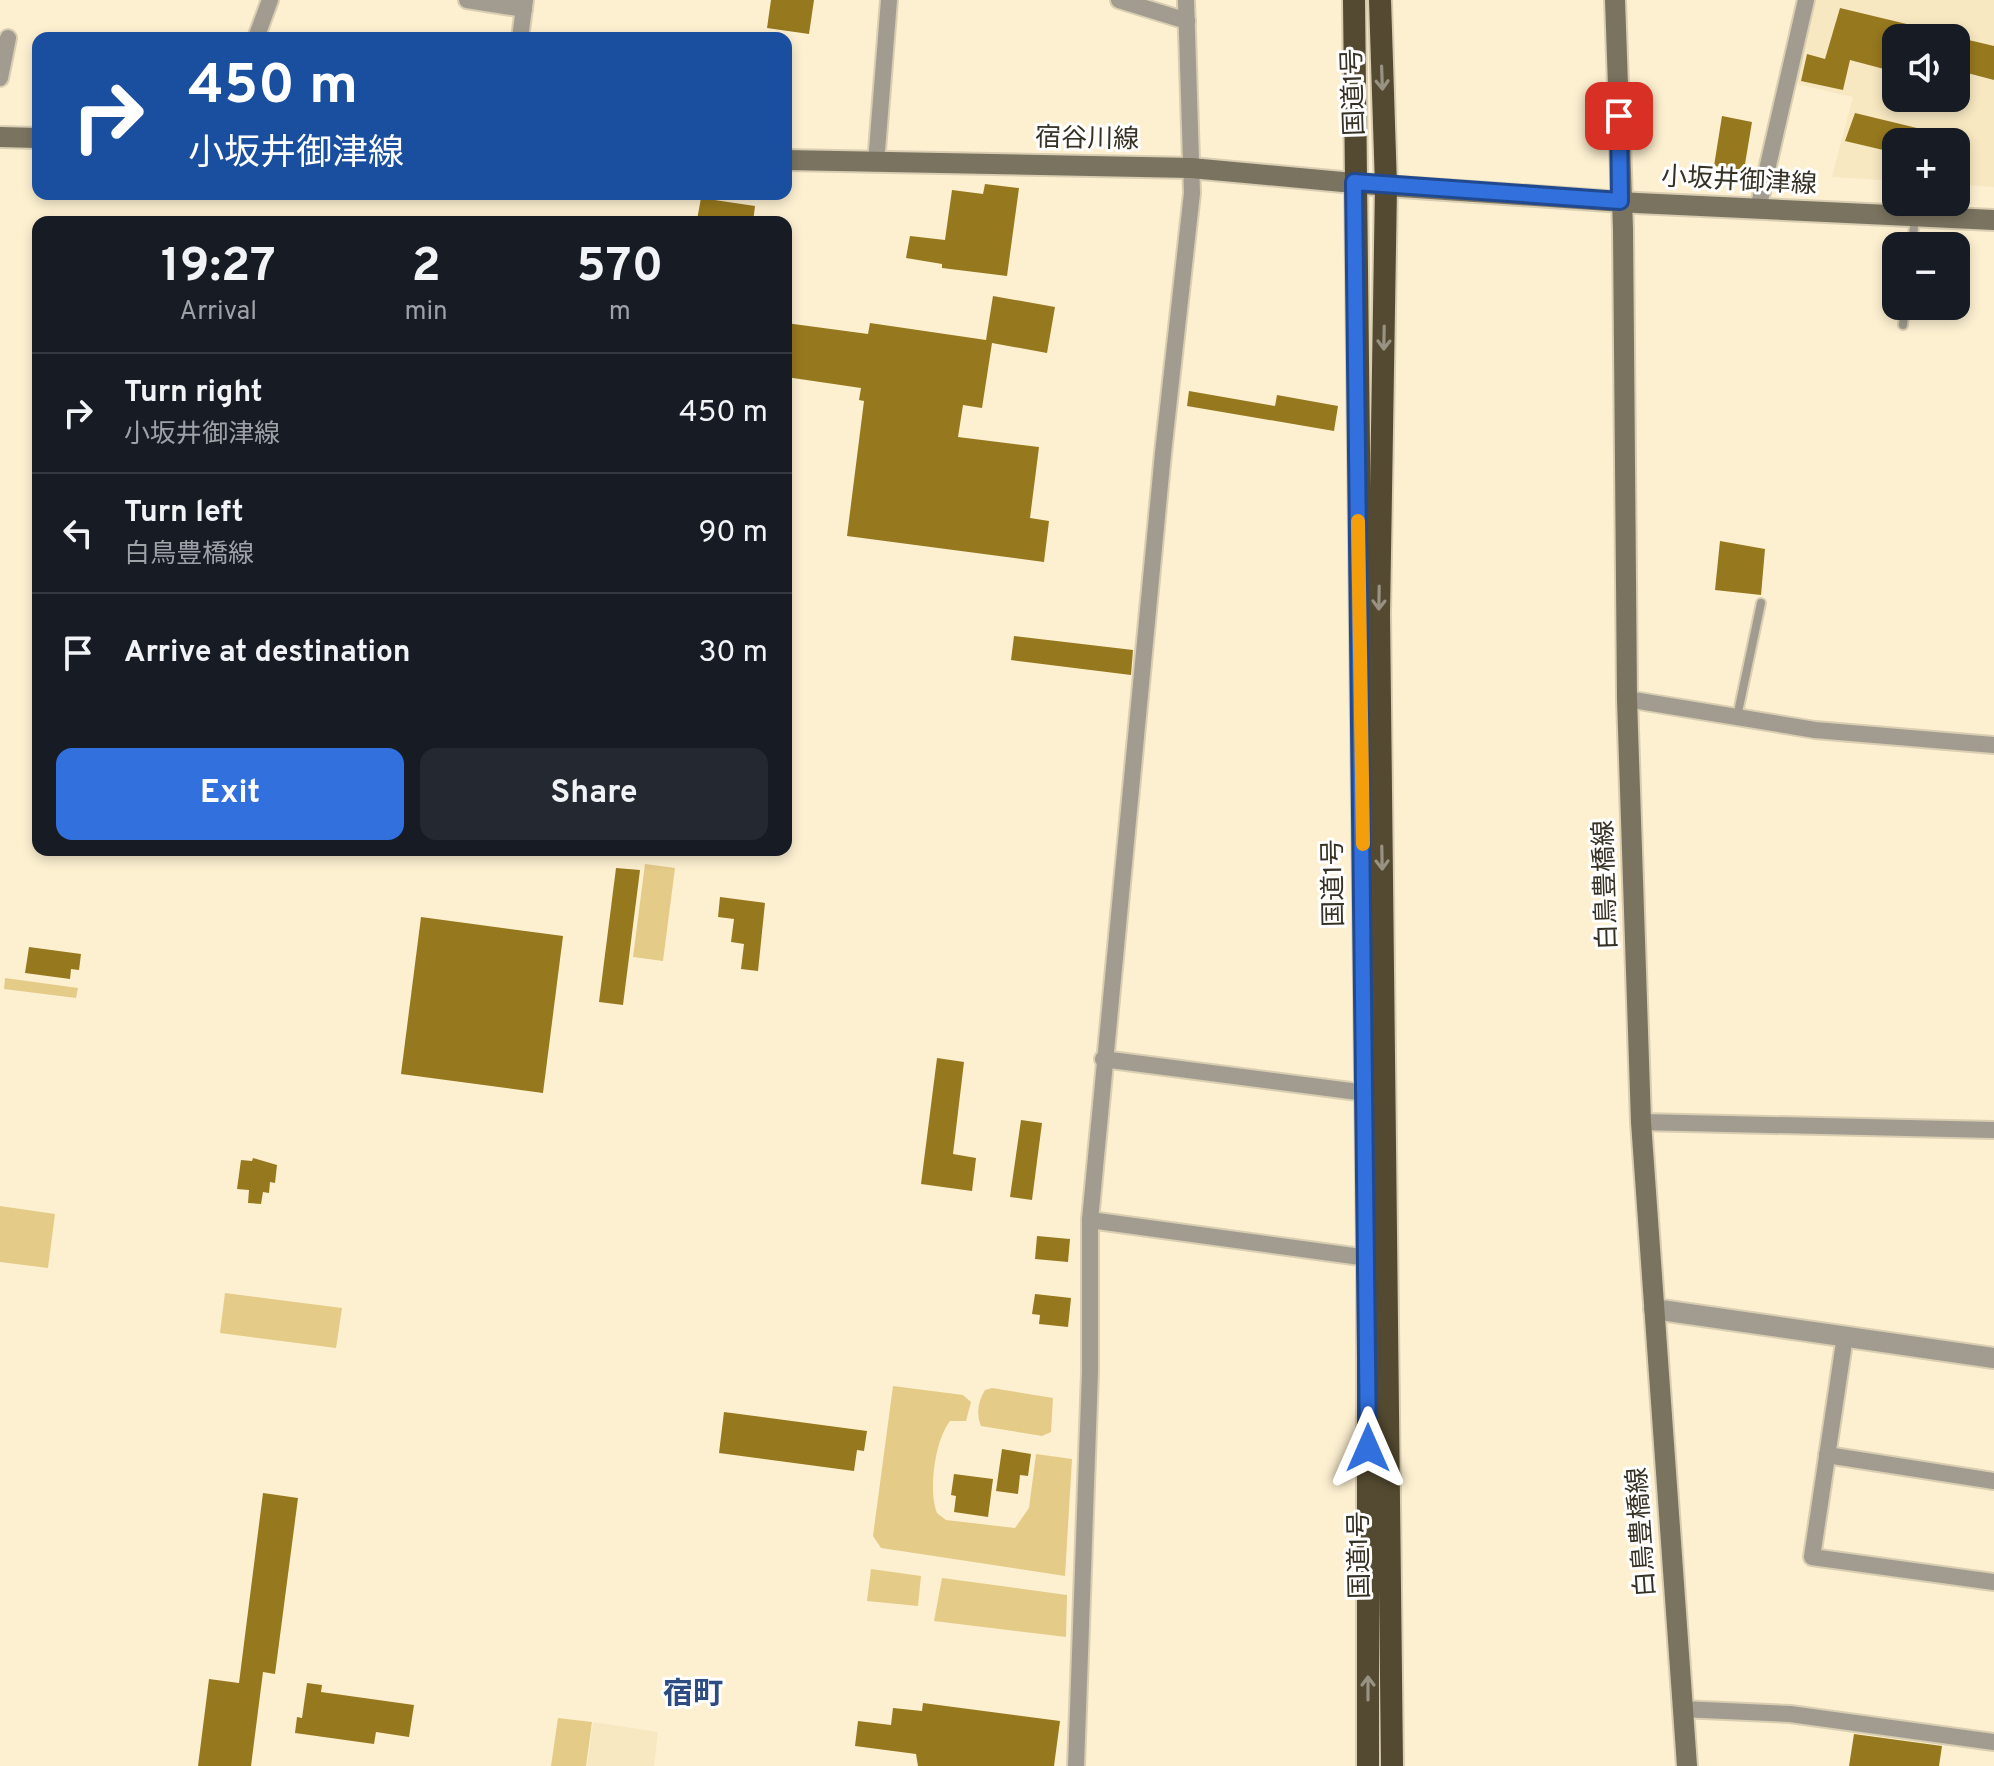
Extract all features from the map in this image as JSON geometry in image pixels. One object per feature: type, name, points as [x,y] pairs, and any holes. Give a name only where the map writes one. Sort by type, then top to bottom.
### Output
[{"type":"highway","name":"国道1号","points":[[1354,0],[1368,1258],[1368,1766]]},
{"type":"highway","name":"国道1号","points":[[1380,0],[1386,186],[1379,614],[1392,1766]]},
{"type":"main road","name":"白鳥豊橋線","points":[[1615,0],[1627,699],[1641,1122],[1687,1766]]},
{"type":"main road","points":[[0,137],[32,138]]},
{"type":"main road","name":"宿谷川線","points":[[792,160],[1191,168],[1386,186]]},
{"type":"main road","name":"小坂井御津線","points":[[1386,186],[1882,215]]},
{"type":"main road","name":"小坂井御津線","points":[[1915,216],[1994,220]]},
{"type":"street","points":[[258,32],[270,0]]},
{"type":"street","points":[[467,0],[524,5],[521,32]]},
{"type":"street","points":[[876,163],[889,0]]},
{"type":"street","points":[[1119,0],[1187,21]]},
{"type":"street","points":[[1076,1766],[1090,1372],[1090,1220],[1103,1059],[1192,193],[1186,0]]},
{"type":"street","points":[[1758,209],[1806,0]]},
{"type":"street","points":[[0,78],[8,38]]},
{"type":"street","points":[[1627,699],[1815,730],[1994,745]]},
{"type":"street","points":[[1103,1059],[1366,1093]]},
{"type":"street","points":[[1641,1122],[1994,1130]]},
{"type":"street","points":[[1090,1220],[1368,1258]]},
{"type":"street","points":[[1654,1309],[1994,1358]]},
{"type":"street","points":[[1845,1336],[1812,1557],[1994,1582]]},
{"type":"street","points":[[1827,1455],[1994,1481]]},
{"type":"street","points":[[1682,1709],[1790,1714],[1994,1742]]},
{"type":"lane","points":[[1913,232],[1915,216]]},
{"type":"lane","points":[[1903,325],[1904,320]]},
{"type":"lane","points":[[1737,717],[1761,603]]},
{"type":"shaded area","points":[[1815,0],[1994,0],[1994,187],[1970,185],[1970,128],[1882,128],[1882,180],[1832,177],[1853,97],[1796,84]]},
{"type":"shaded area","points":[[645,864],[675,868],[663,961],[633,957]]},
{"type":"shaded area","points":[[5,978],[78,988],[76,998],[4,989]]},
{"type":"shaded area","points":[[0,1206],[55,1214],[48,1268],[0,1262]]},
{"type":"shaded area","points":[[225,1293],[342,1308],[336,1348],[220,1333]]},
{"type":"shaded area","points":[[893,1386],[963,1395],[971,1402],[966,1421],[950,1421],[937,1453],[933,1479],[934,1504],[937,1513],[946,1520],[1015,1528],[1029,1508],[1036,1454],[1072,1459],[1065,1576],[881,1548],[873,1536]]},
{"type":"shaded area","points":[[992,1388],[1053,1398],[1051,1432],[1042,1436],[981,1426],[979,1403],[985,1390]]},
{"type":"shaded area","points":[[871,1569],[921,1576],[918,1606],[867,1601]]},
{"type":"shaded area","points":[[942,1578],[1067,1595],[1066,1637],[934,1621]]},
{"type":"shaded area","points":[[558,1718],[592,1722],[586,1766],[551,1766]]},
{"type":"shaded area","points":[[593,1722],[658,1732],[654,1766],[587,1766]]},
{"type":"building","points":[[771,0],[814,0],[809,34],[767,28]]},
{"type":"building","points":[[1840,8],[1907,24],[1882,24],[1882,68],[1850,60],[1843,90],[1801,81],[1807,54],[1825,59]]},
{"type":"building","points":[[1970,40],[1994,46],[1994,80],[1970,74]]},
{"type":"building","points":[[1855,113],[1917,128],[1882,128],[1882,150],[1845,141]]},
{"type":"building","points":[[1722,116],[1752,122],[1744,170],[1714,166]]},
{"type":"building","points":[[985,184],[1019,188],[1007,276],[942,268],[942,264],[906,258],[910,236],[945,240],[952,190],[983,194]]},
{"type":"building","points":[[701,200],[755,206],[754,216],[698,216]]},
{"type":"building","points":[[993,296],[1055,307],[1047,353],[992,343],[982,408],[963,405],[958,437],[1039,447],[1030,518],[1049,521],[1044,562],[847,536],[864,401],[859,400],[861,388],[792,378],[792,324],[868,334],[870,323],[986,340]]},
{"type":"building","points":[[1189,391],[1275,406],[1277,395],[1338,406],[1334,431],[1187,406]]},
{"type":"building","points":[[1720,541],[1765,549],[1761,595],[1715,590]]},
{"type":"building","points":[[1014,636],[1133,650],[1131,675],[1011,660]]},
{"type":"building","points":[[616,868],[640,870],[623,1005],[599,1002]]},
{"type":"building","points":[[720,897],[765,903],[758,971],[741,969],[744,944],[731,942],[734,919],[718,917]]},
{"type":"building","points":[[421,917],[563,936],[543,1093],[401,1074]]},
{"type":"building","points":[[29,947],[81,954],[79,970],[71,969],[70,979],[25,973]]},
{"type":"building","points":[[937,1058],[964,1062],[953,1154],[976,1158],[972,1191],[921,1184]]},
{"type":"building","points":[[1021,1120],[1042,1123],[1032,1200],[1010,1197]]},
{"type":"building","points":[[253,1158],[277,1165],[275,1183],[270,1182],[269,1193],[263,1192],[261,1204],[248,1203],[249,1190],[237,1189],[241,1160],[252,1161]]},
{"type":"building","points":[[1037,1236],[1070,1239],[1068,1262],[1035,1259]]},
{"type":"building","points":[[1035,1294],[1071,1298],[1068,1327],[1039,1324],[1040,1315],[1032,1314]]},
{"type":"building","points":[[724,1412],[867,1431],[864,1451],[857,1450],[854,1471],[719,1453]]},
{"type":"building","points":[[1002,1449],[1031,1454],[1028,1476],[1020,1475],[1018,1494],[996,1491]]},
{"type":"building","points":[[954,1474],[993,1479],[988,1517],[954,1512],[956,1496],[951,1495]]},
{"type":"building","points":[[263,1493],[298,1498],[275,1674],[263,1672],[251,1766],[198,1766],[209,1679],[239,1683]]},
{"type":"building","points":[[307,1683],[322,1685],[321,1692],[414,1705],[409,1737],[376,1732],[374,1744],[295,1733],[297,1717],[302,1718]]},
{"type":"building","points":[[923,1703],[1060,1721],[1054,1766],[918,1766],[916,1754],[855,1746],[858,1721],[891,1725],[893,1708],[922,1711]]},
{"type":"building","points":[[1854,1734],[1942,1746],[1939,1766],[1849,1766]]},
{"type":"slow traffic","points":[[1358,521],[1363,844]]},
{"type":"district","name":"宿町","points":[[693,1695]]},
{"type":"route","points":[[1368,1448],[1354,182],[1620,201],[1619,116]]}]
